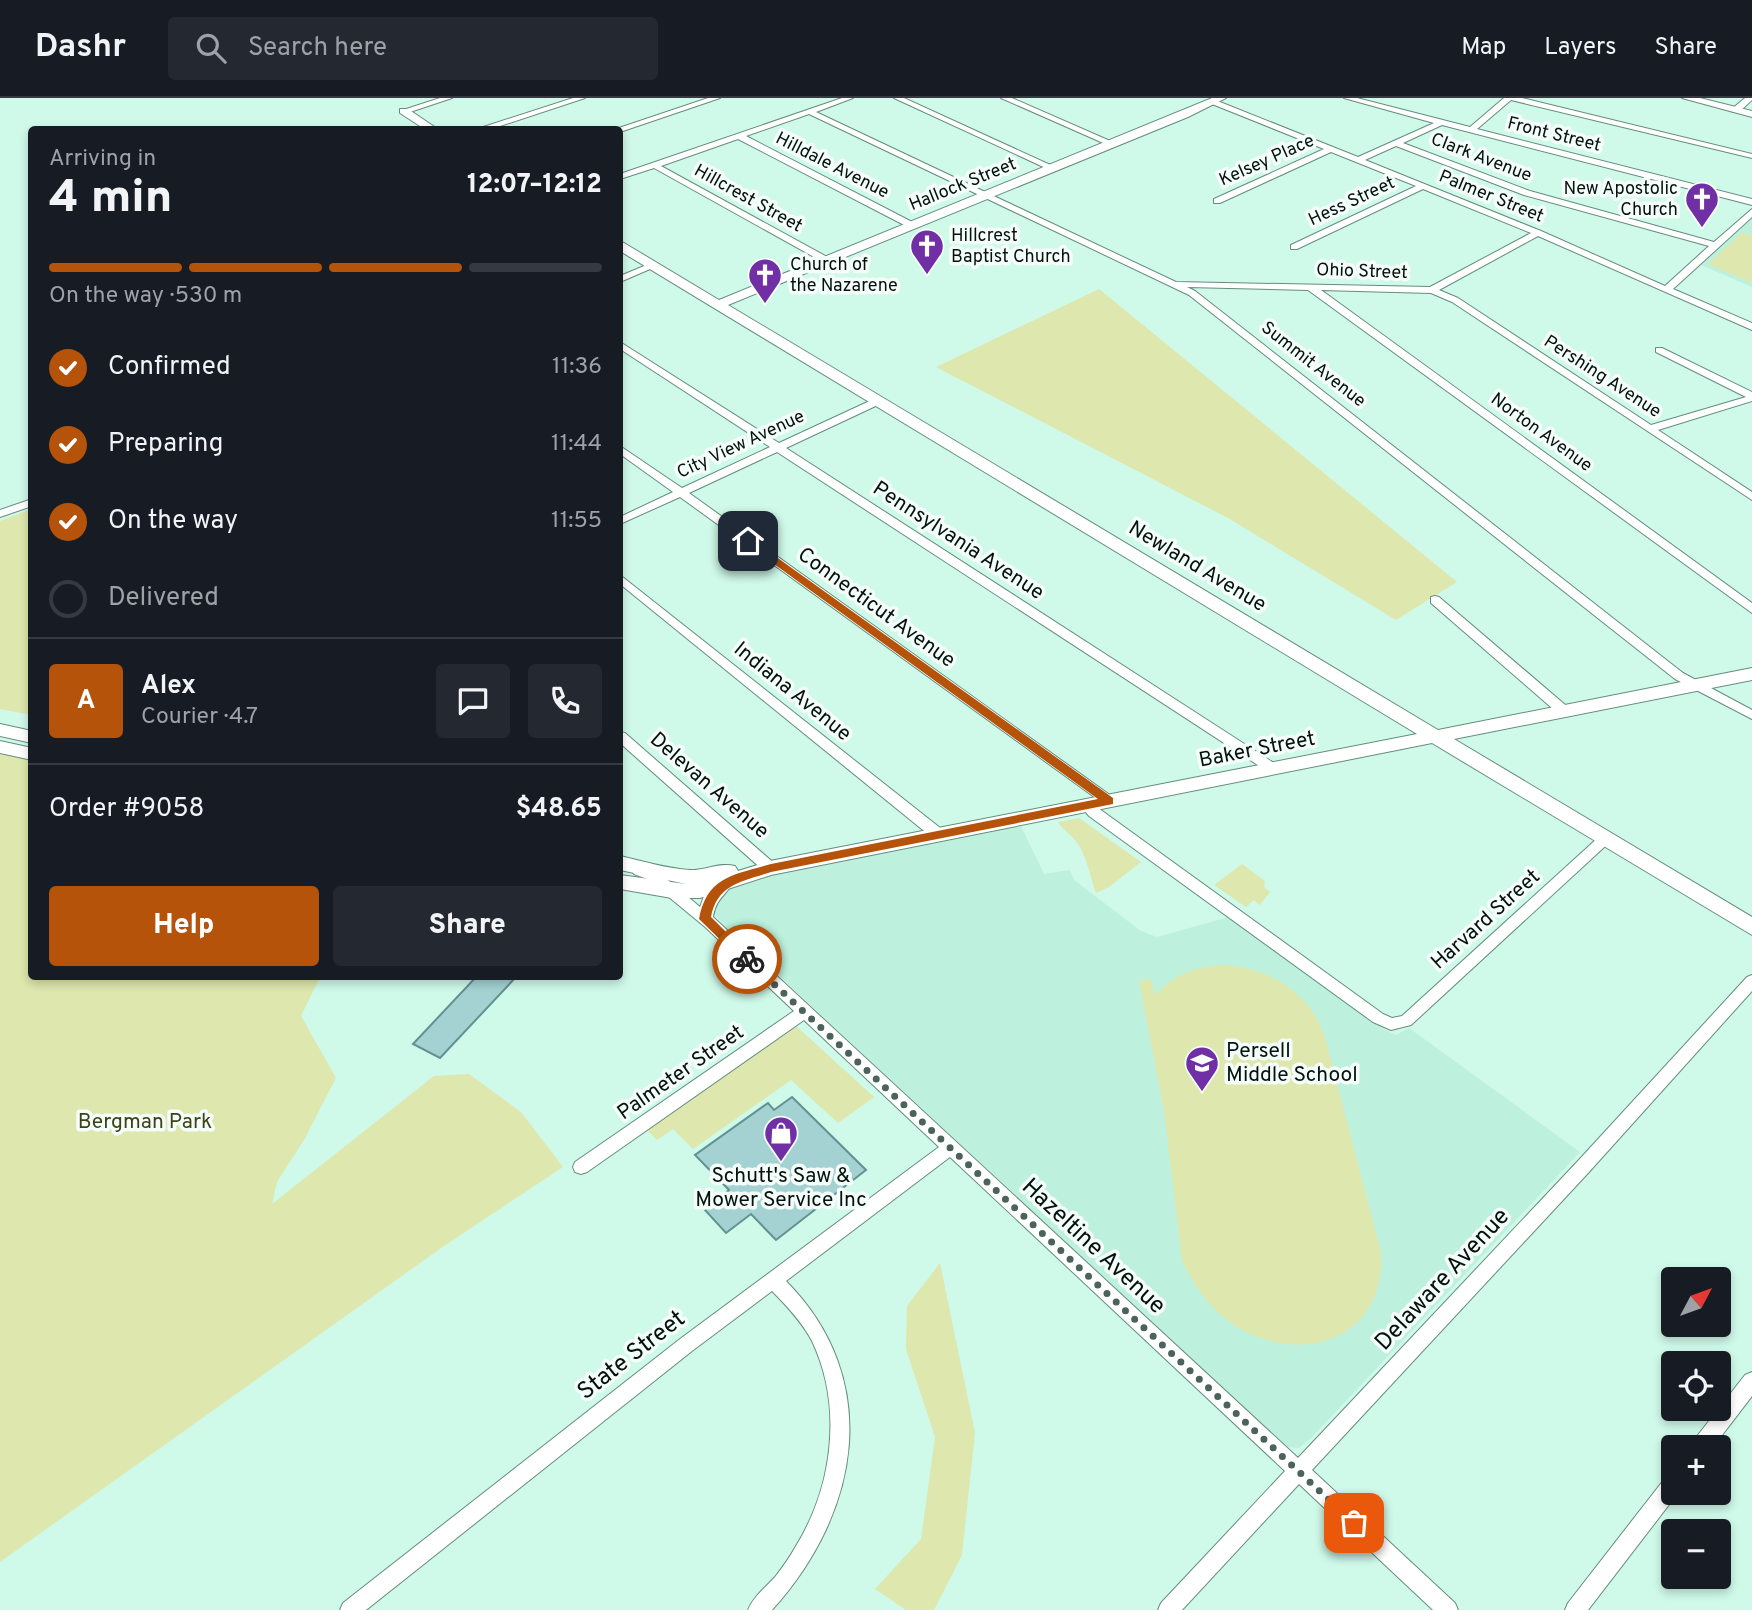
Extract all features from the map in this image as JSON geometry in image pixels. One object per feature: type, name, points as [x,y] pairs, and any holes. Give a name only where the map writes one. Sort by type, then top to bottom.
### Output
[{"type":"street","points":[[404,111],[448,98]]},
{"type":"street","points":[[491,126],[581,98]]},
{"type":"street","points":[[623,128],[716,98]]},
{"type":"street","points":[[623,176],[849,98]]},
{"type":"street","points":[[899,98],[1053,168]]},
{"type":"street","points":[[1005,98],[1113,144]]},
{"type":"street","name":"Front Street","points":[[1348,98],[1752,202]]},
{"type":"street","points":[[1472,130],[1511,98],[1752,156]]},
{"type":"street","points":[[1687,98],[1752,114]]},
{"type":"street","points":[[1736,110],[1750,98]]},
{"type":"street","name":"Hallock Street","points":[[718,305],[1218,100]]},
{"type":"street","name":"Palmer Street","points":[[1218,100],[1668,288],[1752,327]]},
{"type":"street","points":[[404,111],[428,126]]},
{"type":"street","name":"Summit Avenue","points":[[810,112],[1192,293],[1679,676],[1752,715]]},
{"type":"street","points":[[1357,160],[1442,122]]},
{"type":"street","name":"Hilldale Avenue","points":[[739,136],[911,225]]},
{"type":"street","name":"Clark Avenue","points":[[1397,143],[1527,193],[1716,245]]},
{"type":"street","name":"Kelsey Place","points":[[1217,201],[1331,149]]},
{"type":"street","name":"Hillcrest Street","points":[[654,164],[826,260]]},
{"type":"street","name":"Hess Street","points":[[1294,247],[1423,186]]},
{"type":"street","points":[[1668,288],[1752,212]]},
{"type":"street","name":"Ohio Street","points":[[1171,284],[1432,290],[1538,233]]},
{"type":"street","name":"Newland Avenue","points":[[623,248],[1752,927]]},
{"type":"street","points":[[623,278],[653,266]]},
{"type":"street","name":"Norton Avenue","points":[[1309,286],[1752,608]]},
{"type":"street","name":"Pershing Avenue","points":[[1432,290],[1455,300],[1748,492]]},
{"type":"street","name":"Pennsylvania Avenue","points":[[623,347],[1275,770]]},
{"type":"street","points":[[1659,350],[1752,397]]},
{"type":"street","points":[[1650,429],[1752,397]]},
{"type":"street","name":"City View Avenue","points":[[623,520],[878,401]]},
{"type":"street","name":"Connecticut Avenue","points":[[623,451],[1109,801]]},
{"type":"street","points":[[0,514],[28,504]]},
{"type":"street","name":"Indiana Avenue","points":[[623,581],[939,835]]},
{"type":"street","points":[[1435,600],[1565,712]]},
{"type":"street","name":"Baker Street","points":[[623,870],[672,891],[700,891],[771,868],[1752,674]]},
{"type":"street","points":[[0,730],[28,736]]},
{"type":"street","name":"Delevan Avenue","points":[[623,739],[771,868]]},
{"type":"street","points":[[0,747],[28,753]]},
{"type":"street","name":"Harvard Street","points":[[1087,806],[1237,917],[1378,1018],[1391,1024],[1406,1021],[1606,839]]},
{"type":"street","name":"Baker Street","points":[[623,870],[695,877],[747,867],[771,868]]},
{"type":"street","points":[[705,919],[709,900],[728,882]]},
{"type":"street","name":"Hazeltine Avenue","points":[[672,891],[1448,1610]]},
{"type":"street","name":"Delaware Avenue","points":[[1168,1610],[1583,1167],[1752,981]]},
{"type":"street","name":"Palmeter Street","points":[[581,1167],[804,1012]]},
{"type":"street","name":"State Street","points":[[350,1610],[772,1279],[950,1148]]},
{"type":"street","points":[[758,1610],[794,1568],[824,1512],[836,1473],[840,1434],[840,1402],[824,1347],[800,1307],[772,1279]]},
{"type":"street","points":[[1710,1435],[1752,1381]]},
{"type":"street","points":[[1575,1610],[1661,1499]]},
{"type":"shaded area","points":[[1752,218],[1752,287],[1701,265],[1738,231]]},
{"type":"shaded area","name":"Persell Middle School","points":[[1020,824],[1044,874],[1070,870],[1074,880],[1141,931],[1157,937],[1229,917],[1385,1030],[1396,1035],[1409,1028],[1580,1152],[1299,1448],[1287,1447],[719,920],[713,911],[727,884]]},
{"type":"green space","points":[[1742,232],[1752,236],[1752,283],[1708,264]]},
{"type":"green space","points":[[1099,289],[1457,582],[1396,620],[1228,518],[936,367]]},
{"type":"green space","points":[[28,510],[28,714],[0,709],[0,521]]},
{"type":"green space","name":"Bergman Park","points":[[0,751],[28,757],[28,980],[319,980],[301,1016],[336,1078],[304,1140],[277,1182],[272,1204],[434,1076],[469,1074],[521,1112],[563,1167],[444,1246],[0,1562]]},
{"type":"green space","points":[[1079,818],[1141,862],[1109,887],[1096,893],[1082,851],[1058,822]]},
{"type":"green space","points":[[1242,864],[1265,881],[1264,887],[1270,892],[1260,905],[1254,900],[1246,907],[1214,885]]},
{"type":"green space","points":[[1219,965],[1252,970],[1282,983],[1307,1004],[1324,1034],[1381,1252],[1379,1280],[1371,1304],[1358,1322],[1340,1335],[1318,1343],[1294,1345],[1269,1341],[1234,1325],[1207,1301],[1182,1260],[1164,1111],[1139,981],[1151,979],[1155,995],[1184,974]]},
{"type":"green space","points":[[795,1025],[874,1097],[838,1123],[791,1080],[693,1149],[673,1129],[657,1140],[646,1129]]},
{"type":"green space","points":[[940,1263],[975,1433],[962,1555],[934,1610],[906,1610],[875,1589],[921,1539],[935,1437],[906,1349],[907,1306]]},
{"type":"building","points":[[473,980],[513,980],[440,1058],[413,1044]]},
{"type":"building","name":"Schutt's Saw & Mower Service Inc","points":[[792,1097],[866,1170],[776,1240],[751,1214],[726,1233],[704,1209],[729,1190],[695,1155],[768,1103],[774,1110]]},
{"type":"way so far","points":[[747,959],[1354,1523]]},
{"type":"place","name":"New Apostolic Church","points":[[1702,229]]},
{"type":"place","name":"Hillcrest Baptist Church","points":[[927,276]]},
{"type":"place","name":"Church of the Nazarene","points":[[765,305]]},
{"type":"place","name":"Persell Middle School","points":[[1202,1093]]},
{"type":"place","name":"Schutt's Saw & Mower Service Inc","points":[[781,1163]]},
{"type":"route","points":[[747,959],[705,919],[706,906],[713,892],[728,882],[771,868],[1109,801],[748,541]]}]
